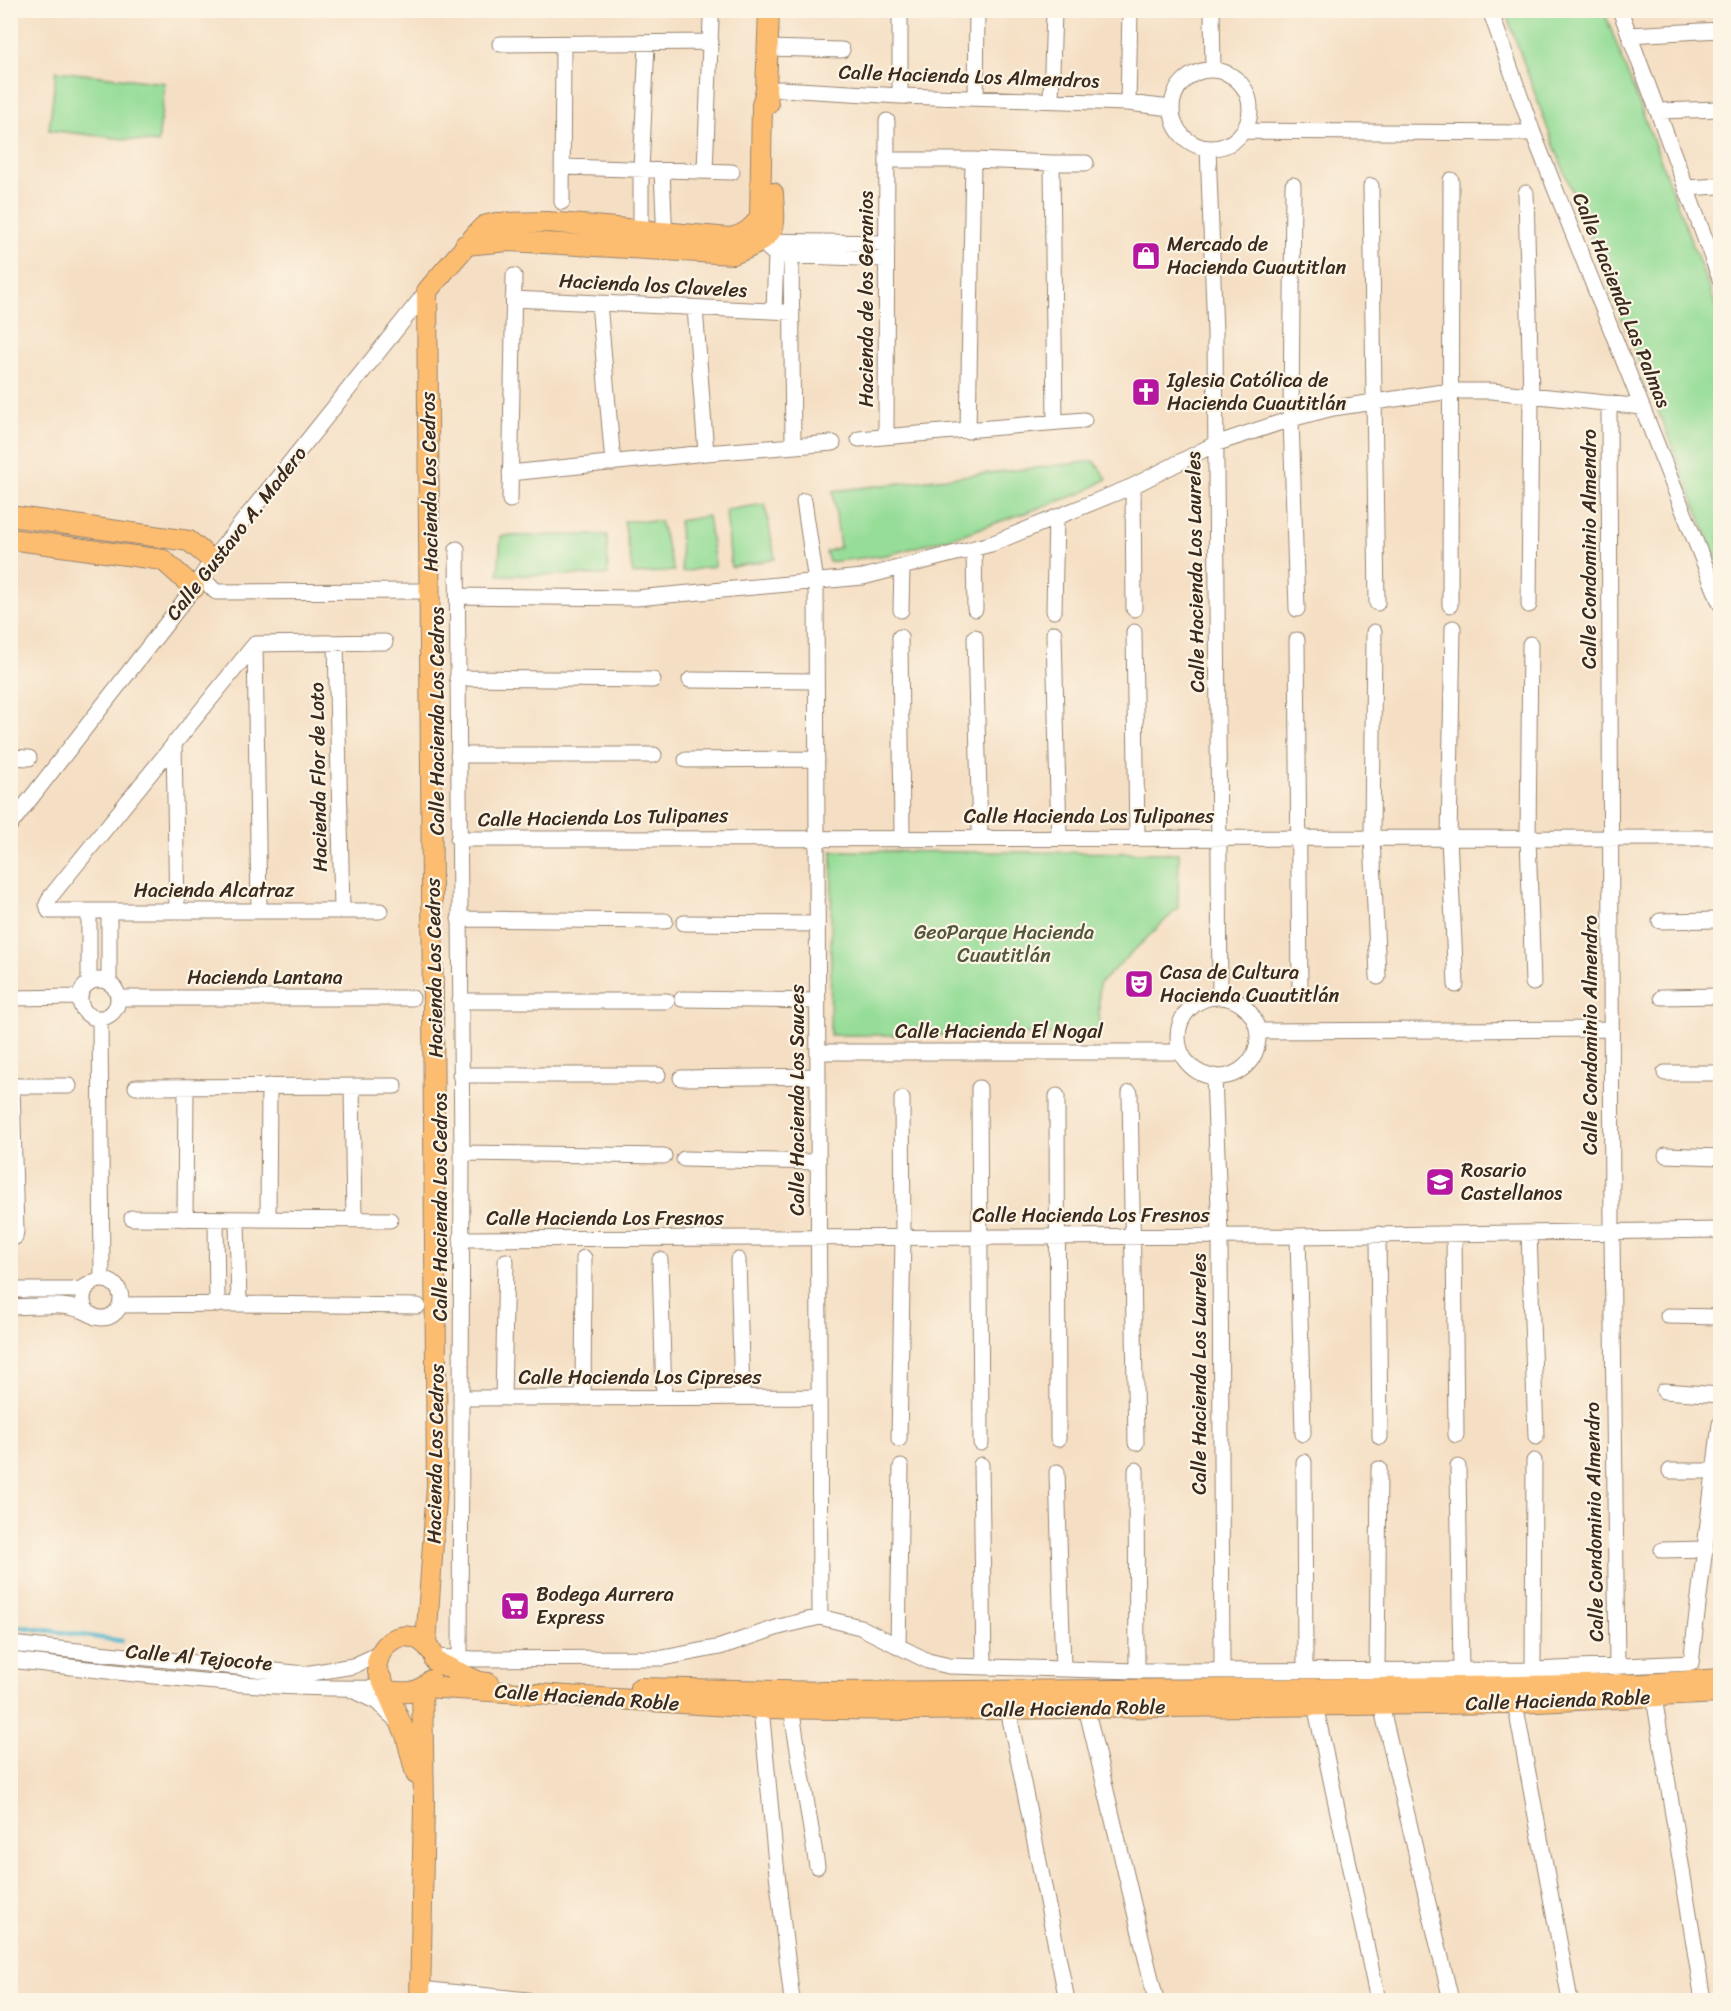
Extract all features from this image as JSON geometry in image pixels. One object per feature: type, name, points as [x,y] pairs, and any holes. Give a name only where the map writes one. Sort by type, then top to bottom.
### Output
[{"type":"main road","points":[[465,245],[509,241],[642,249],[665,241],[754,236],[760,217],[762,105],[766,90],[769,10]]},
{"type":"main road","name":"Calle Gustavo A. Madero","points":[[427,291],[484,226],[496,223],[547,222],[640,229],[665,241]]},
{"type":"main road","name":"Hacienda Los Cedros","points":[[427,291],[437,1486],[432,1654]]},
{"type":"main road","points":[[10,516],[189,542],[212,560]]},
{"type":"main road","points":[[10,539],[163,560],[197,582]]},
{"type":"main road","points":[[381,1673],[407,1694],[424,1688],[435,1670],[432,1654],[410,1636],[400,1637],[384,1646],[381,1673],[406,1735],[423,1806]]},
{"type":"main road","name":"Calle Hacienda Roble","points":[[432,1654],[479,1682],[550,1686],[828,1692],[1409,1688],[1645,1684],[1720,1679]]},
{"type":"main road","points":[[420,1995],[424,1688]]},
{"type":"main road","name":"Calle Hacienda Roble","points":[[424,1688],[761,1708],[898,1710],[1515,1703],[1720,1693]]},
{"type":"street","points":[[900,10],[900,96]]},
{"type":"street","points":[[976,98],[977,10]]},
{"type":"street","points":[[1051,100],[1054,10]]},
{"type":"street","points":[[1128,103],[1130,10]]},
{"type":"street","points":[[1212,10],[1212,69]]},
{"type":"street","name":"Calle Hacienda Las Palmas","points":[[1490,10],[1533,133],[1720,603]]},
{"type":"street","points":[[1620,10],[1720,275]]},
{"type":"street","points":[[705,171],[711,20]]},
{"type":"street","points":[[1629,35],[1720,30]]},
{"type":"street","points":[[500,44],[711,42]]},
{"type":"street","points":[[562,202],[564,44]]},
{"type":"street","points":[[642,249],[641,170],[648,44]]},
{"type":"street","points":[[767,48],[842,50]]},
{"type":"street","points":[[1212,69],[1234,77],[1243,86],[1250,108],[1249,120],[1244,130],[1228,144],[1218,148],[1196,146],[1186,140],[1178,131],[1171,108],[1175,93],[1184,80],[1197,72],[1212,69]]},
{"type":"street","name":"Calle Hacienda Los Almendros","points":[[766,90],[1128,103],[1171,108]]},
{"type":"street","points":[[1658,111],[1720,109]]},
{"type":"street","name":"Hacienda de los Geranios","points":[[886,437],[887,121]]},
{"type":"street","points":[[1244,130],[1533,133]]},
{"type":"street","name":"Calle Hacienda Los Laureles","points":[[1208,148],[1215,333],[1220,996]]},
{"type":"street","points":[[887,160],[1086,163]]},
{"type":"street","points":[[968,431],[973,160]]},
{"type":"street","points":[[1052,163],[1055,422]]},
{"type":"street","points":[[562,167],[732,172]]},
{"type":"street","points":[[662,171],[665,241]]},
{"type":"street","points":[[1449,605],[1451,180]]},
{"type":"street","points":[[1293,185],[1291,419],[1297,609]]},
{"type":"street","points":[[1371,186],[1377,603]]},
{"type":"street","points":[[1686,188],[1720,186]]},
{"type":"street","points":[[1526,193],[1531,395],[1529,605]]},
{"type":"street","points":[[754,236],[816,250],[886,259]]},
{"type":"street","points":[[754,236],[776,255],[791,257],[816,250],[887,243]]},
{"type":"street","points":[[774,311],[776,255]]},
{"type":"street","points":[[791,257],[793,445]]},
{"type":"street","points":[[510,500],[514,276]]},
{"type":"street","name":"Calle Gustavo A. Madero","points":[[10,825],[212,560],[427,291]]},
{"type":"street","name":"Hacienda los Claveles","points":[[513,299],[792,312]]},
{"type":"street","points":[[600,303],[613,463]]},
{"type":"street","points":[[695,308],[706,453]]},
{"type":"street","points":[[457,596],[636,598],[863,577],[991,544],[1133,486],[1215,444],[1291,419],[1333,408],[1374,401],[1450,391],[1492,391],[1642,407]]},
{"type":"street","name":"Calle Condominio Almendro","points":[[1609,403],[1612,1233],[1617,1668]]},
{"type":"street","points":[[859,439],[1084,420]]},
{"type":"street","points":[[510,473],[833,443]]},
{"type":"street","points":[[1133,486],[1134,609]]},
{"type":"street","name":"Calle Hacienda Los Sauces","points":[[804,501],[816,582],[820,1617]]},
{"type":"street","points":[[1054,611],[1056,517]]},
{"type":"street","points":[[974,548],[975,609]]},
{"type":"street","name":"Calle Hacienda Los Cedros","points":[[456,549],[462,1153],[460,1658]]},
{"type":"street","points":[[901,610],[902,567]]},
{"type":"street","points":[[197,582],[216,592],[430,591]]},
{"type":"street","points":[[1453,628],[1449,837],[1456,985]]},
{"type":"street","points":[[1134,632],[1137,837]]},
{"type":"street","points":[[1374,632],[1372,837],[1378,977]]},
{"type":"street","points":[[1054,633],[1059,838]]},
{"type":"street","points":[[900,637],[902,836]]},
{"type":"street","points":[[975,637],[980,837]]},
{"type":"street","points":[[1297,640],[1300,990]]},
{"type":"street","points":[[255,644],[385,642]]},
{"type":"street","name":"Hacienda Flor de Loto","points":[[336,643],[342,910]]},
{"type":"street","points":[[177,911],[174,743],[255,644]]},
{"type":"street","points":[[255,644],[259,910]]},
{"type":"street","points":[[1530,644],[1528,838],[1533,983]]},
{"type":"street","points":[[457,678],[653,680]]},
{"type":"street","points":[[690,680],[816,681]]},
{"type":"street","name":"Hacienda Alcatraz","points":[[174,743],[51,896],[47,904],[49,911],[380,910]]},
{"type":"street","points":[[458,755],[654,755]]},
{"type":"street","points":[[11,756],[29,758]]},
{"type":"street","points":[[686,760],[817,759]]},
{"type":"street","name":"Calle Hacienda Los Tulipanes","points":[[458,839],[816,836],[1720,838]]},
{"type":"street","points":[[108,911],[109,982]]},
{"type":"street","points":[[89,912],[89,983]]},
{"type":"street","points":[[459,919],[665,921]]},
{"type":"street","points":[[1660,921],[1720,920]]},
{"type":"street","points":[[684,923],[817,924]]},
{"type":"street","points":[[99,980],[109,982],[116,989],[118,998],[116,1008],[112,1013],[100,1018],[92,1017],[81,1005],[80,997],[83,989],[89,983],[99,980]]},
{"type":"street","points":[[1220,996],[1238,1002],[1251,1014],[1258,1031],[1257,1046],[1251,1059],[1241,1069],[1228,1075],[1214,1076],[1194,1069],[1180,1052],[1178,1036],[1181,1020],[1190,1007],[1204,999],[1220,996]]},
{"type":"street","points":[[1662,997],[1720,996]]},
{"type":"street","points":[[10,998],[80,997]]},
{"type":"street","name":"Hacienda Lantana","points":[[118,998],[412,998]]},
{"type":"street","points":[[460,1001],[818,1001]]},
{"type":"street","points":[[90,1314],[86,1310],[83,1299],[84,1293],[96,1282],[100,1018]]},
{"type":"street","points":[[1258,1031],[1611,1029]]},
{"type":"street","name":"Calle Hacienda El Nogal","points":[[818,1052],[1180,1052]]},
{"type":"street","points":[[1665,1073],[1720,1073]]},
{"type":"street","points":[[460,1075],[658,1075]]},
{"type":"street","points":[[681,1078],[818,1076]]},
{"type":"street","name":"Calle Hacienda Los Laureles","points":[[1214,1076],[1220,1235],[1222,1671]]},
{"type":"street","points":[[10,1239],[15,1237],[16,1231],[11,1086],[69,1086]]},
{"type":"street","points":[[268,1219],[269,1086]]},
{"type":"street","points":[[352,1086],[354,1220]]},
{"type":"street","points":[[136,1087],[395,1086]]},
{"type":"street","points":[[185,1220],[186,1087]]},
{"type":"street","points":[[979,1088],[981,1443]]},
{"type":"street","points":[[1130,1093],[1136,1443]]},
{"type":"street","points":[[1057,1096],[1058,1438]]},
{"type":"street","points":[[899,1439],[903,1238],[902,1099]]},
{"type":"street","points":[[462,1153],[664,1156]]},
{"type":"street","points":[[1666,1155],[1720,1156]]},
{"type":"street","points":[[684,1159],[818,1162]]},
{"type":"street","points":[[132,1218],[390,1220]]},
{"type":"street","points":[[216,1220],[217,1305]]},
{"type":"street","points":[[237,1220],[239,1304]]},
{"type":"street","name":"Calle Hacienda Los Fresnos","points":[[461,1239],[1298,1236],[1720,1230]]},
{"type":"street","points":[[1529,1233],[1536,1437]]},
{"type":"street","points":[[1378,1234],[1380,1437]]},
{"type":"street","points":[[1454,1234],[1456,1435]]},
{"type":"street","points":[[1298,1236],[1303,1434]]},
{"type":"street","points":[[583,1398],[584,1258]]},
{"type":"street","points":[[660,1260],[664,1397]]},
{"type":"street","points":[[738,1260],[742,1397]]},
{"type":"street","points":[[503,1398],[506,1261]]},
{"type":"street","points":[[10,1290],[72,1290],[96,1282],[110,1282],[119,1289],[121,1294],[121,1305],[118,1311],[109,1317],[95,1317],[80,1308],[10,1307]]},
{"type":"street","points":[[121,1305],[418,1306]]},
{"type":"street","points":[[1668,1316],[1720,1317]]},
{"type":"street","points":[[1664,1391],[1720,1395]]},
{"type":"street","name":"Calle Hacienda Los Cipreses","points":[[461,1398],[819,1396]]},
{"type":"street","points":[[1662,1550],[1706,1549],[1720,1424]]},
{"type":"street","points":[[1533,1670],[1534,1461]]},
{"type":"street","points":[[1304,1462],[1305,1671]]},
{"type":"street","points":[[981,1464],[984,1667]]},
{"type":"street","points":[[898,1647],[901,1467]]},
{"type":"street","points":[[1458,1467],[1461,1671]]},
{"type":"street","points":[[1377,1671],[1379,1469]]},
{"type":"street","points":[[1136,1470],[1137,1671]]},
{"type":"street","points":[[1670,1471],[1715,1471]]},
{"type":"street","points":[[1057,1472],[1063,1669]]},
{"type":"street","name":"Calle Hacienda Roble","points":[[460,1658],[663,1658],[720,1647],[779,1627],[820,1617],[860,1627],[928,1661],[949,1666],[1137,1671],[1461,1671],[1617,1668],[1691,1663],[1706,1549]]},
{"type":"street","name":"Calle Al Tejocote","points":[[10,1644],[305,1674],[354,1666],[381,1673]]},
{"type":"street","points":[[432,1654],[460,1658]]},
{"type":"street","name":"Calle Al Tejocote","points":[[10,1659],[228,1683],[350,1689],[381,1673]]},
{"type":"street","points":[[350,1689],[377,1702],[394,1717],[406,1735]]},
{"type":"street","points":[[1654,1697],[1703,2001]]},
{"type":"street","points":[[1515,1703],[1570,2001]]},
{"type":"street","points":[[1315,1705],[1378,2001]]},
{"type":"street","points":[[1382,1705],[1451,2001]]},
{"type":"street","points":[[791,1707],[817,1866]]},
{"type":"street","points":[[1086,1707],[1156,2001]]},
{"type":"street","points":[[761,1708],[792,2001]]},
{"type":"street","points":[[1008,1708],[1067,2001]]},
{"type":"street","points":[[420,1995],[528,2001]]},
{"type":"green space","points":[[1505,11],[1604,11],[1720,317],[1720,569],[1550,135]]},
{"type":"green space","points":[[56,71],[165,83],[158,143],[49,130]]},
{"type":"green space","points":[[1094,461],[1107,479],[1082,493],[964,534],[887,555],[829,562],[826,552],[840,547],[833,491]]},
{"type":"green space","points":[[765,504],[775,559],[731,567],[726,510]]},
{"type":"green space","points":[[708,516],[715,566],[682,572],[679,521]]},
{"type":"green space","points":[[624,521],[660,521],[674,571],[633,574]]},
{"type":"green space","points":[[607,535],[608,575],[498,575],[501,536]]},
{"type":"green space","name":"GeoParque Hacienda Cuautitlán","points":[[832,851],[1179,853],[1178,908],[1099,984],[1099,1035],[830,1035]]},
{"type":"waterway","points":[[10,1625],[122,1641]]},
{"type":"place","name":"Mercado de Hacienda Cuautitlan","points":[[1146,256]]},
{"type":"place","name":"Iglesia Católica de Hacienda Cuautitlán","points":[[1146,392]]},
{"type":"place","name":"Casa de Cultura Hacienda Cuautitlán","points":[[1139,984]]},
{"type":"place","name":"Rosario Castellanos","points":[[1440,1182]]},
{"type":"place","name":"Bodega Aurrera Express","points":[[515,1606]]}]
